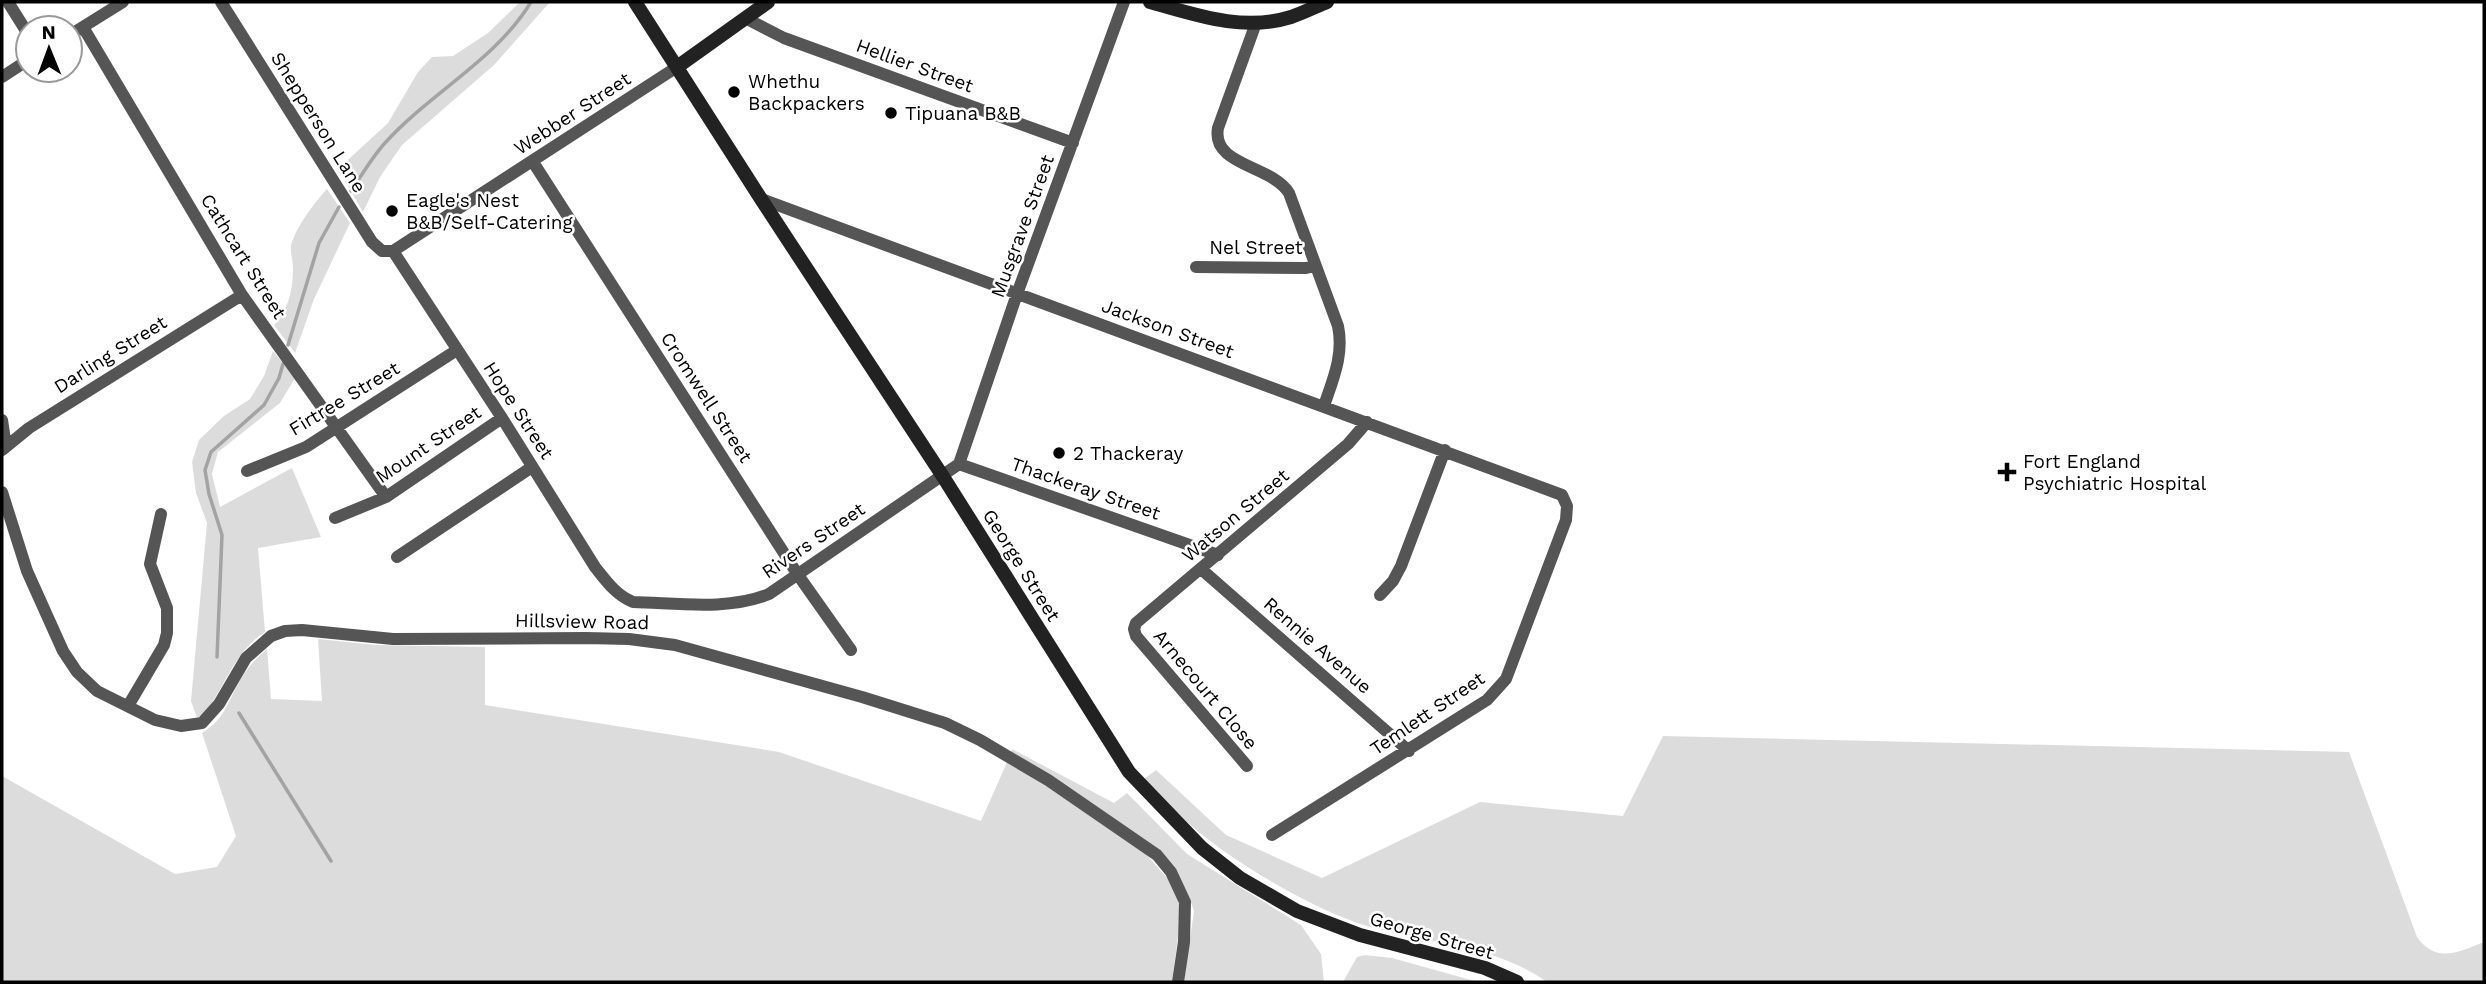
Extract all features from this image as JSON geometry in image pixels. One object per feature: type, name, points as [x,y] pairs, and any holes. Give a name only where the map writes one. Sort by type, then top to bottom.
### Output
[{"type":"main road","name":"George Street","points":[[635,2],[942,475],[1129,772],[1172,820],[1240,878],[1297,911],[1360,935],[1485,968],[1517,982]]},
{"type":"main road","name":"Webber Street","points":[[677,67],[768,2]]},
{"type":"main road","points":[[1150,2],[1222,22],[1256,23],[1290,17],[1327,2]]},
{"type":"street","points":[[84,26],[123,2]]},
{"type":"street","name":"Shepperson Lane","points":[[221,2],[372,242],[383,251],[393,251]]},
{"type":"street","name":"Musgrave Street","points":[[959,464],[1017,293],[1124,2]]},
{"type":"street","name":"Hellier Street","points":[[745,18],[784,38],[1073,143]]},
{"type":"street","points":[[1256,23],[1218,128],[1217,141],[1221,150],[1229,156],[1275,178],[1289,192],[1341,339],[1340,356],[1324,406]]},
{"type":"street","name":"Cathcart Street","points":[[84,29],[242,295],[386,496]]},
{"type":"street","name":"Webber Street","points":[[393,251],[677,67]]},
{"type":"street","name":"Cromwell Street","points":[[533,162],[798,575],[851,650]]},
{"type":"street","name":"Jackson Street","points":[[761,199],[1562,495]]},
{"type":"street","name":"Hope Street","points":[[393,251],[502,418],[595,568],[612,589]]},
{"type":"street","name":"Nel Street","points":[[1196,267],[1315,266]]},
{"type":"street","name":"Darling Street","points":[[4,448],[29,428],[242,295]]},
{"type":"street","name":"Firtree Street","points":[[247,471],[306,447],[457,350]]},
{"type":"street","name":"Mount Street","points":[[335,518],[386,496],[502,418]]},
{"type":"street","points":[[2,420],[4,448]]},
{"type":"street","name":"Watson Street","points":[[1136,636],[1133,629],[1142,616],[1348,444],[1367,422]]},
{"type":"street","points":[[1380,595],[1397,573],[1445,450]]},
{"type":"street","points":[[942,475],[959,464]]},
{"type":"street","name":"Thackeray Street","points":[[959,464],[1218,555]]},
{"type":"street","points":[[397,557],[533,467]]},
{"type":"street","name":"Rivers Street","points":[[612,589],[622,598],[633,602],[732,604],[752,601],[769,594],[798,575],[942,475]]},
{"type":"street","name":"Hillsview Road","points":[[2,492],[27,571],[62,651],[77,672],[97,691],[168,725],[191,726],[202,723],[219,704],[246,658],[271,636],[285,631],[302,630],[393,639],[629,639],[675,645],[945,723],[1048,780],[1157,855],[1171,872],[1185,901],[1184,942],[1178,982]]},
{"type":"street","name":"Temlett Street","points":[[1272,835],[1487,700],[1506,679],[1566,520],[1567,506],[1562,495]]},
{"type":"street","points":[[128,706],[164,645],[167,633],[167,608],[150,564],[161,514]]},
{"type":"street","name":"Rennie Avenue","points":[[1201,569],[1409,751]]},
{"type":"street","name":"Arnecourt Close","points":[[1136,636],[1247,766]]},
{"type":"shaded area","points":[[520,2],[550,2],[494,65],[402,145],[380,177],[363,212],[338,169],[388,123],[418,72],[432,57],[453,56],[488,33]]},
{"type":"shaded area","points":[[327,189],[350,223],[314,299],[295,353],[274,325],[287,305],[291,291],[293,239],[306,216]]},
{"type":"shaded area","points":[[273,351],[295,378],[280,403],[218,452],[212,474],[220,507],[292,468],[321,537],[258,548],[265,632],[244,651],[198,720],[191,701],[207,523],[196,493],[192,462],[199,440],[224,416],[250,399],[264,376]]},
{"type":"shaded area","points":[[318,639],[376,645],[485,647],[485,705],[779,752],[981,821],[1008,760],[1145,853],[1168,879],[1178,899],[1181,915],[1172,982],[2,982],[2,776],[175,874],[217,867],[236,836],[202,733],[221,715],[246,671],[267,649],[271,699],[322,701]]},
{"type":"shaded area","points":[[1663,736],[2349,752],[2417,937],[2432,951],[2440,953],[2457,952],[2484,942],[2484,982],[1547,982],[1526,969],[1483,952],[1370,927],[1302,898],[1254,871],[1211,842],[1144,779],[1156,770],[1226,835],[1322,878],[1480,802],[1623,816]]},
{"type":"shaded area","points":[[1012,749],[1114,803],[1127,793],[1187,854],[1301,925],[1321,954],[1324,982],[1184,982],[1194,911],[1173,868],[1011,753]]},
{"type":"shaded area","points":[[1365,955],[1392,958],[1478,982],[1343,982],[1357,957]]},
{"type":"waterway","points":[[351,191],[385,143],[500,41],[517,23],[531,2]]},
{"type":"waterway","points":[[288,345],[319,243],[339,207]]},
{"type":"waterway","points":[[217,657],[222,535],[209,494],[205,470],[211,452],[264,405],[279,378],[283,364]]},
{"type":"waterway","points":[[239,713],[331,861]]},
{"type":"place","name":"Whethu Backpackers","points":[[734,92]]},
{"type":"place","name":"Tipuana B&B","points":[[891,113]]},
{"type":"place","name":"Eagle's Nest B&B/Self-Catering","points":[[392,211]]},
{"type":"place","name":"2 Thackeray","points":[[1059,453]]},
{"type":"place","name":"Fort England Psychiatric Hospital","points":[[2007,472]]}]
